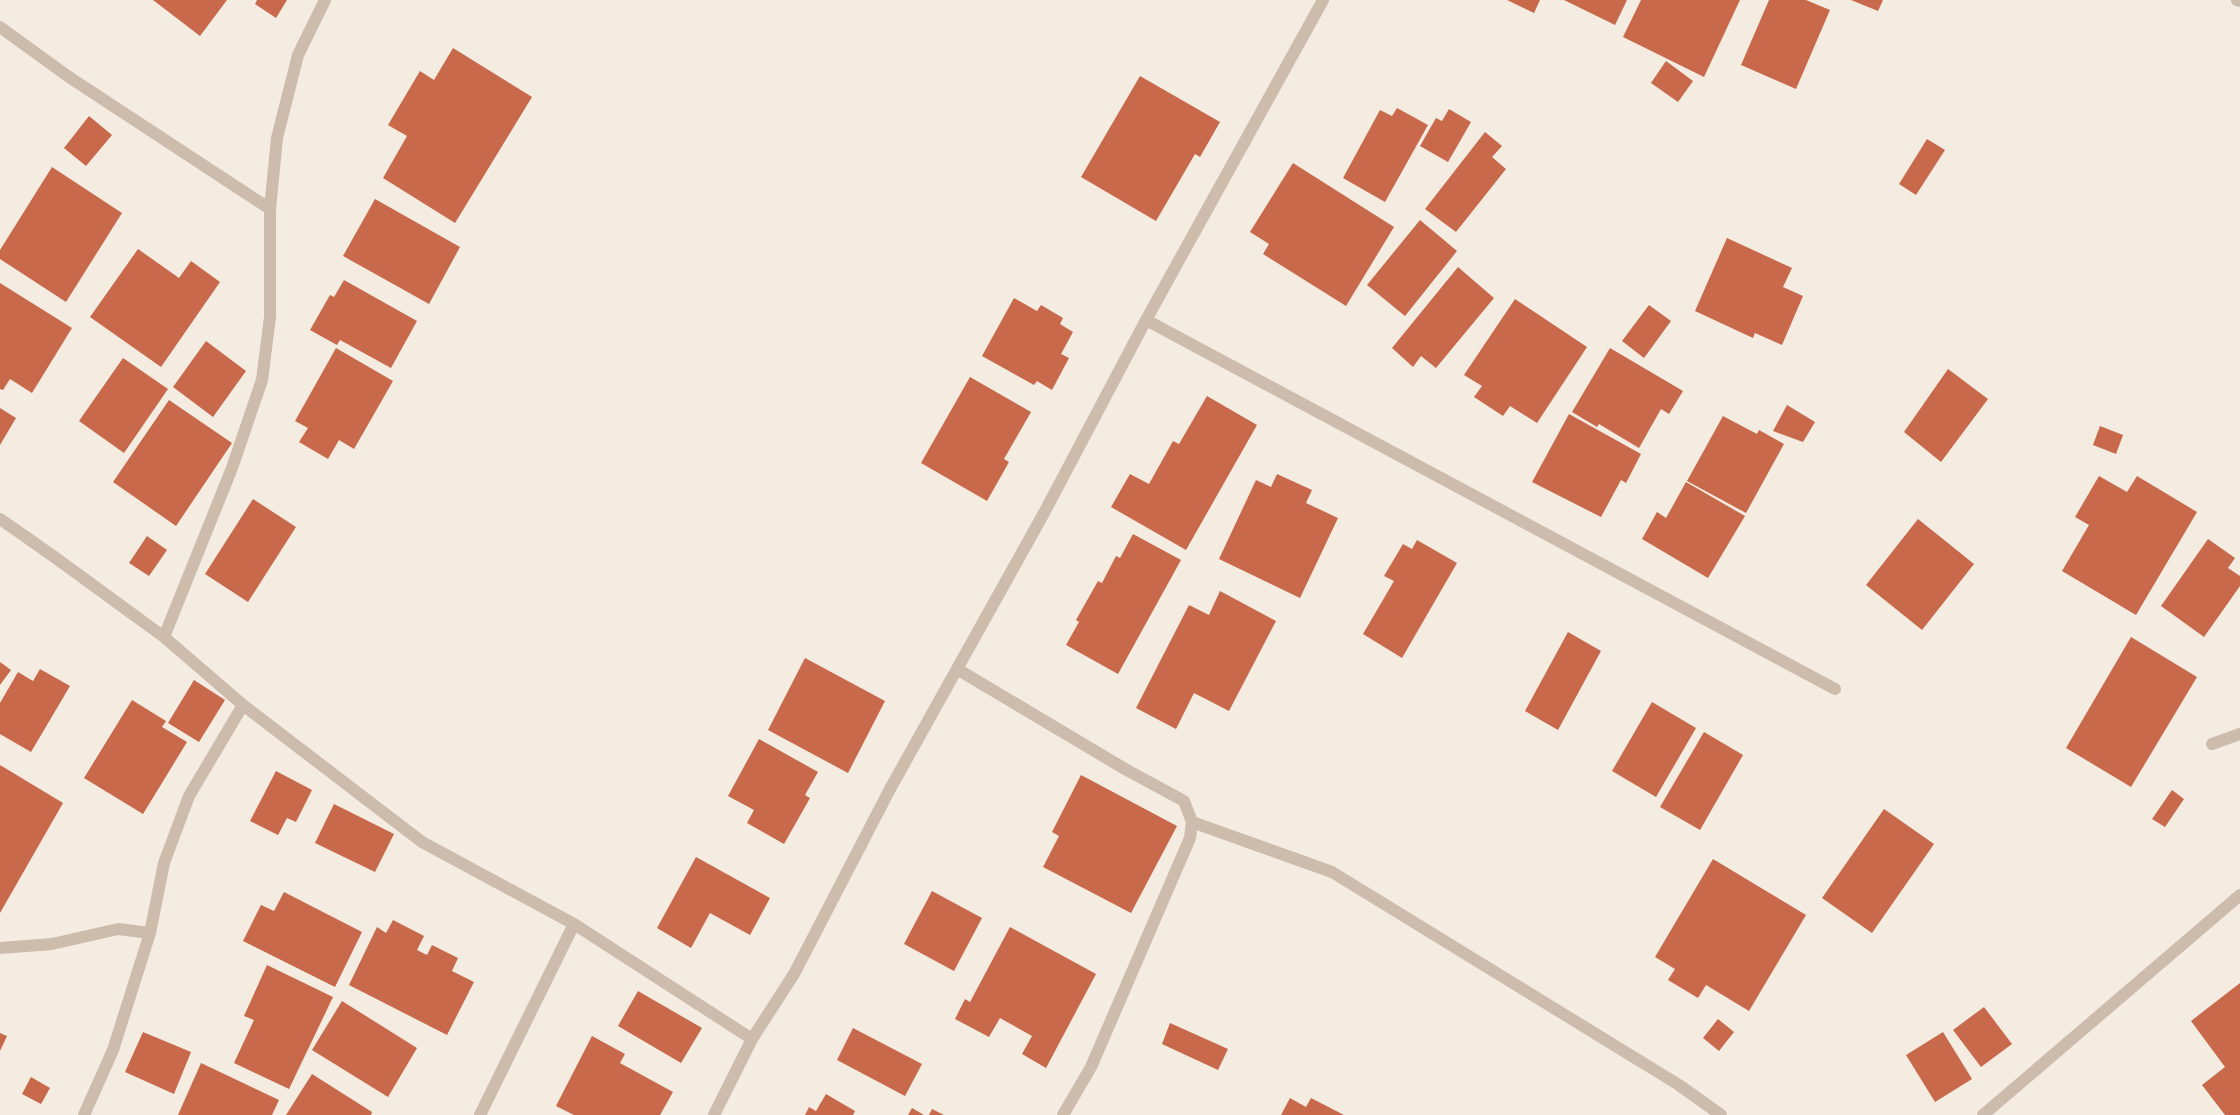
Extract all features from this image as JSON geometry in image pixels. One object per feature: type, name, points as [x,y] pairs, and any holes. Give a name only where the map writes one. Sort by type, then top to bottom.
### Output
[{"type":"street","points":[[164,637],[232,468],[262,380],[270,317],[270,209],[277,138],[298,55],[325,0]]},
{"type":"street","points":[[714,1115],[752,1039],[794,974],[890,789],[958,669],[1146,320],[1323,0]]},
{"type":"street","points":[[0,27],[69,77],[270,209]]},
{"type":"street","points":[[1146,320],[1835,689]]},
{"type":"street","points":[[0,519],[164,637],[243,705],[422,842],[574,924],[752,1039]]},
{"type":"street","points":[[958,669],[1125,769],[1184,800],[1192,822],[1190,838],[1092,1067],[1063,1115]]},
{"type":"street","points":[[84,1115],[113,1050],[150,933],[164,864],[189,796],[243,705]]},
{"type":"street","points":[[2212,744],[2240,734]]},
{"type":"street","points":[[1192,822],[1332,872],[1679,1085],[1721,1115]]},
{"type":"street","points":[[1983,1115],[2240,895]]},
{"type":"street","points":[[480,1115],[574,924]]},
{"type":"street","points":[[0,948],[52,944],[118,929],[150,933]]},
{"type":"building","points":[[153,0],[227,0],[200,36]]},
{"type":"building","points":[[257,0],[287,0],[276,18],[255,4]]},
{"type":"building","points":[[1507,0],[1540,0],[1534,13]]},
{"type":"building","points":[[1564,0],[1627,0],[1615,25]]},
{"type":"building","points":[[1641,0],[1740,0],[1704,77],[1623,37]]},
{"type":"building","points":[[1769,0],[1806,0],[1830,10],[1796,89],[1741,65]]},
{"type":"building","points":[[1851,0],[1883,0],[1878,11]]},
{"type":"building","points":[[453,48],[532,97],[455,223],[383,178],[407,136],[388,125],[420,71],[434,80]]},
{"type":"building","points":[[1666,61],[1693,81],[1678,102],[1651,83]]},
{"type":"building","points":[[1140,76],[1220,122],[1200,157],[1195,154],[1156,221],[1081,177]]},
{"type":"building","points":[[1397,108],[1428,125],[1385,202],[1343,178],[1380,110],[1392,116]]},
{"type":"building","points":[[1449,109],[1471,122],[1448,162],[1420,146],[1436,118],[1442,121]]},
{"type":"building","points":[[89,116],[112,135],[86,166],[64,148]]},
{"type":"building","points":[[1485,132],[1502,146],[1492,157],[1506,169],[1456,232],[1425,209]]},
{"type":"building","points":[[1927,139],[1945,150],[1916,195],[1899,184]]},
{"type":"building","points":[[1293,163],[1394,227],[1346,306],[1263,254],[1269,244],[1250,232]]},
{"type":"building","points":[[52,167],[122,213],[66,302],[0,259],[0,250]]},
{"type":"building","points":[[375,199],[460,247],[429,304],[343,256]]},
{"type":"building","points":[[1420,220],[1457,251],[1405,316],[1367,285]]},
{"type":"building","points":[[1727,238],[1792,268],[1783,287],[1803,296],[1782,345],[1755,333],[1753,338],[1695,311]]},
{"type":"building","points":[[138,249],[179,278],[191,261],[220,282],[161,367],[90,317]]},
{"type":"building","points":[[1458,267],[1494,298],[1436,368],[1421,356],[1413,367],[1392,348]]},
{"type":"building","points":[[344,280],[417,321],[391,368],[340,340],[337,345],[310,330],[330,295],[334,297]]},
{"type":"building","points":[[0,283],[72,328],[32,393],[10,379],[3,390],[0,389]]},
{"type":"building","points":[[1014,298],[1037,311],[1041,305],[1063,318],[1060,324],[1073,332],[1061,354],[1069,358],[1052,390],[1037,381],[1034,385],[982,356]]},
{"type":"building","points":[[1515,299],[1587,347],[1537,423],[1510,406],[1503,416],[1474,397],[1482,386],[1464,375]]},
{"type":"building","points":[[1649,305],[1671,321],[1644,358],[1622,341]]},
{"type":"building","points":[[206,341],[246,371],[213,417],[173,387]]},
{"type":"building","points":[[336,348],[393,381],[354,449],[339,440],[328,459],[299,442],[308,428],[295,421]]},
{"type":"building","points":[[1610,348],[1683,391],[1669,414],[1661,409],[1639,448],[1599,424],[1597,427],[1572,412]]},
{"type":"building","points":[[123,358],[168,389],[124,453],[79,421]]},
{"type":"building","points":[[1948,369],[1988,399],[1941,462],[1904,432]]},
{"type":"building","points":[[970,377],[1031,412],[1004,459],[1009,462],[987,501],[921,463]]},
{"type":"building","points":[[1207,396],[1257,425],[1186,550],[1111,507],[1130,474],[1149,484],[1173,441],[1179,444]]},
{"type":"building","points":[[169,400],[232,443],[176,526],[113,482]]},
{"type":"building","points":[[1787,405],[1815,422],[1803,442],[1773,431]]},
{"type":"building","points":[[0,408],[16,418],[0,445]]},
{"type":"building","points":[[1569,414],[1641,454],[1626,483],[1621,480],[1601,517],[1532,482]]},
{"type":"building","points":[[1723,416],[1757,434],[1759,430],[1784,444],[1746,513],[1687,481]]},
{"type":"building","points":[[2100,426],[2123,435],[2116,454],[2093,445]]},
{"type":"building","points":[[1277,474],[1312,490],[1306,503],[1338,518],[1300,598],[1219,559],[1256,480],[1271,487]]},
{"type":"building","points":[[2099,476],[2127,492],[2137,476],[2197,512],[2136,615],[2062,571],[2089,525],[2075,517]]},
{"type":"building","points":[[1686,482],[1745,516],[1708,578],[1642,539],[1657,512],[1666,518]]},
{"type":"building","points":[[253,499],[296,527],[248,602],[205,574]]},
{"type":"building","points":[[1918,519],[1974,564],[1922,630],[1866,585]]},
{"type":"building","points":[[1133,534],[1181,560],[1118,674],[1066,645],[1079,622],[1076,620],[1098,581],[1102,583],[1116,556],[1120,558]]},
{"type":"building","points":[[147,536],[167,550],[149,576],[129,563]]},
{"type":"building","points":[[2208,539],[2235,558],[2228,568],[2240,576],[2240,586],[2204,637],[2161,606]]},
{"type":"building","points":[[1417,540],[1457,563],[1402,658],[1363,634],[1394,581],[1384,576],[1403,544],[1412,549]]},
{"type":"building","points":[[1220,591],[1276,621],[1229,711],[1194,693],[1176,729],[1136,708],[1189,605],[1209,615]]},
{"type":"building","points":[[1568,632],[1601,651],[1558,730],[1525,711]]},
{"type":"building","points":[[2131,637],[2197,677],[2131,787],[2066,748]]},
{"type":"building","points":[[805,658],[885,701],[848,773],[768,730]]},
{"type":"building","points":[[0,662],[11,670],[0,685]]},
{"type":"building","points":[[40,669],[70,686],[31,752],[0,734],[0,703],[18,672],[33,681]]},
{"type":"building","points":[[194,680],[225,700],[199,742],[168,723]]},
{"type":"building","points":[[132,700],[166,721],[162,727],[187,742],[143,814],[84,778]]},
{"type":"building","points":[[1652,702],[1696,728],[1656,797],[1612,771]]},
{"type":"building","points":[[1704,732],[1743,755],[1700,830],[1660,807]]},
{"type":"building","points":[[759,739],[818,772],[805,795],[810,798],[784,844],[747,823],[754,810],[728,796]]},
{"type":"building","points":[[0,765],[63,803],[0,913]]},
{"type":"building","points":[[276,771],[312,790],[296,822],[287,818],[278,835],[250,821]]},
{"type":"building","points":[[1081,775],[1177,826],[1131,913],[1043,867],[1059,836],[1052,832]]},
{"type":"building","points":[[2172,790],[2184,799],[2165,827],[2152,819]]},
{"type":"building","points":[[334,804],[394,834],[375,872],[315,843]]},
{"type":"building","points":[[1884,809],[1934,844],[1872,933],[1822,898]]},
{"type":"building","points":[[696,857],[770,898],[750,935],[710,913],[691,948],[657,928]]},
{"type":"building","points":[[1713,859],[1806,915],[1749,1011],[1706,985],[1698,998],[1668,980],[1675,969],[1655,957]]},
{"type":"building","points":[[932,891],[982,918],[954,971],[904,944]]},
{"type":"building","points":[[284,892],[362,932],[335,987],[243,941],[261,905],[274,911]]},
{"type":"building","points":[[393,920],[424,936],[417,950],[427,955],[432,945],[458,958],[452,971],[474,982],[447,1035],[349,985],[377,927],[386,933]]},
{"type":"building","points":[[1010,927],[1096,974],[1046,1068],[1022,1054],[1032,1036],[1000,1018],[989,1037],[955,1019],[965,999],[970,1002]]},
{"type":"building","points":[[267,965],[333,997],[289,1089],[234,1063],[254,1020],[244,1016]]},
{"type":"building","points":[[2240,983],[2240,1115],[2225,1115],[2202,1085],[2225,1067],[2191,1021]]},
{"type":"building","points":[[638,991],[702,1028],[681,1063],[618,1026]]},
{"type":"building","points":[[342,1001],[417,1048],[388,1097],[312,1050]]},
{"type":"building","points":[[1984,1007],[2012,1044],[1981,1067],[1953,1030]]},
{"type":"building","points":[[1718,1019],[1734,1032],[1719,1051],[1703,1038]]},
{"type":"building","points":[[1170,1023],[1228,1049],[1218,1070],[1162,1044]]},
{"type":"building","points":[[853,1028],[922,1064],[905,1096],[837,1060]]},
{"type":"building","points":[[143,1032],[191,1052],[174,1094],[125,1072]]},
{"type":"building","points":[[1943,1032],[1972,1079],[1935,1102],[1906,1055]]},
{"type":"building","points":[[0,1033],[7,1036],[0,1051]]},
{"type":"building","points":[[592,1036],[625,1054],[620,1063],[673,1092],[660,1115],[574,1115],[556,1106]]},
{"type":"building","points":[[201,1063],[279,1100],[272,1115],[178,1115]]},
{"type":"building","points":[[312,1074],[372,1112],[371,1115],[286,1115]]},
{"type":"building","points":[[31,1077],[50,1088],[41,1104],[22,1094]]},
{"type":"building","points":[[826,1094],[855,1111],[853,1115],[805,1115],[809,1107],[816,1111]]},
{"type":"building","points":[[1290,1098],[1306,1107],[1311,1098],[1344,1115],[1281,1115]]},
{"type":"building","points":[[912,1108],[924,1115],[908,1115]]},
{"type":"building","points":[[932,1109],[944,1115],[929,1115]]}]
